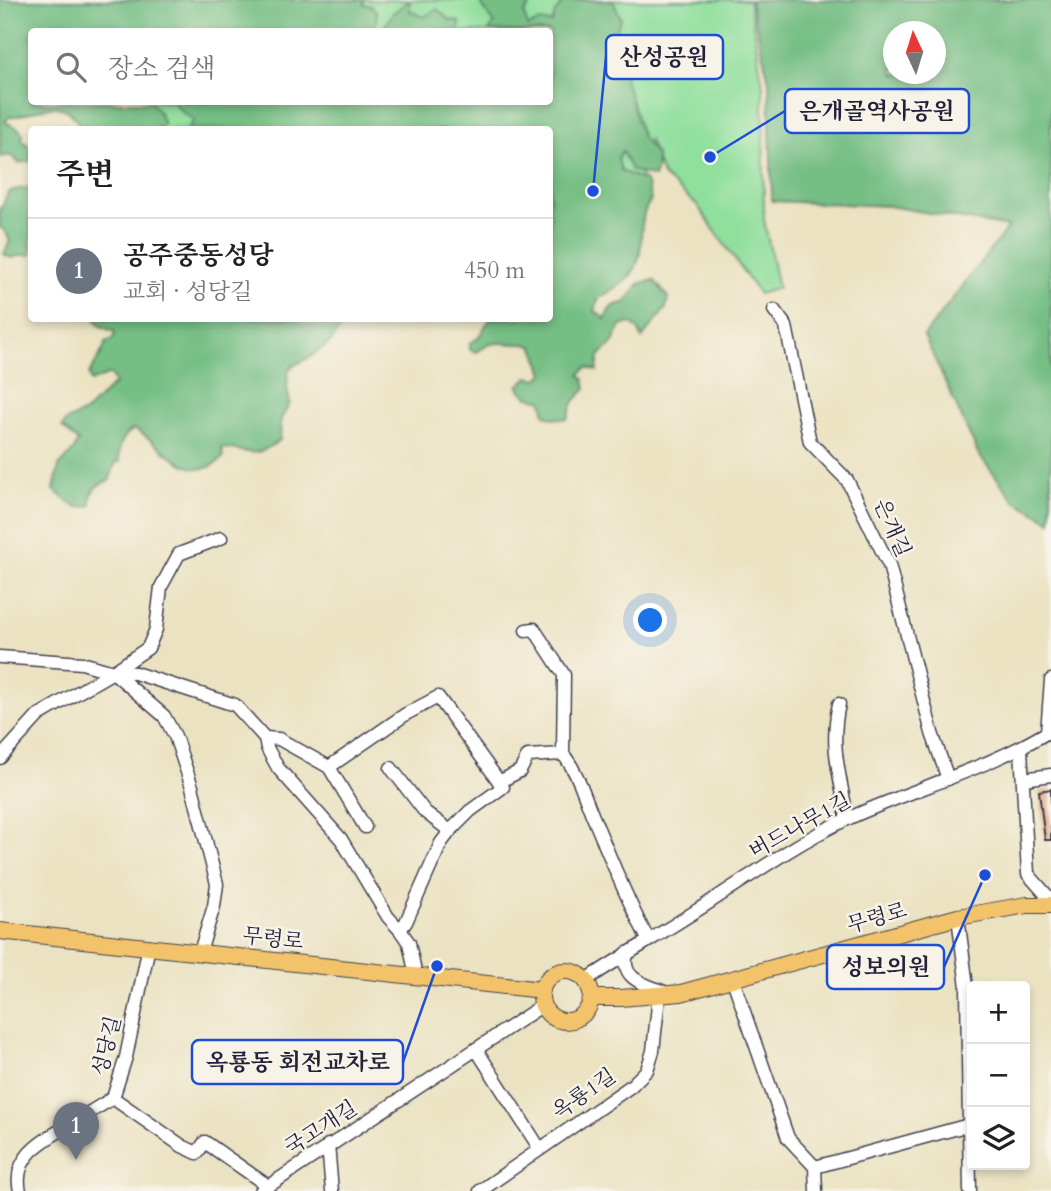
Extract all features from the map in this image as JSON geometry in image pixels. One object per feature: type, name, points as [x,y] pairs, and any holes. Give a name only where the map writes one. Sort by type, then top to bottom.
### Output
[{"type":"main road","name":"무령로","points":[[591,998],[665,995],[733,980],[958,917],[1051,902]]},
{"type":"main road","name":"무령로","points":[[0,931],[416,976],[542,998]]},
{"type":"main road","points":[[565,971],[580,975],[586,980],[591,998],[584,1013],[570,1020],[554,1017],[542,998],[550,977],[565,971]]},
{"type":"street","name":"은개길","points":[[774,310],[786,326],[810,442],[847,480],[889,565],[932,733],[948,779]]},
{"type":"street","points":[[0,758],[39,715],[113,672],[148,648],[156,629],[161,587],[178,554],[221,538]]},
{"type":"street","points":[[526,630],[534,629],[564,675],[563,754],[575,770],[636,917],[648,939]]},
{"type":"street","points":[[0,657],[82,663],[113,672],[135,673],[235,705],[265,738],[267,748],[278,768],[341,839],[388,916],[409,943],[416,976]]},
{"type":"street","points":[[113,672],[164,716],[175,736],[192,787],[217,884],[214,906],[200,952]]},
{"type":"street","name":"버드나무1길","points":[[586,980],[746,877],[847,819],[1021,749],[1049,732],[1051,680]]},
{"type":"street","points":[[329,767],[406,714],[438,697],[503,788],[470,811],[441,843],[400,930]]},
{"type":"street","points":[[839,704],[834,729],[835,756],[847,819]]},
{"type":"street","points":[[265,738],[279,739],[329,767],[365,827]]},
{"type":"street","name":"무령로","points":[[1021,749],[1028,874],[1051,902]]},
{"type":"street","points":[[499,782],[520,771],[528,756],[563,754]]},
{"type":"street","points":[[391,768],[425,812],[450,831]]},
{"type":"street","points":[[1024,779],[1051,775]]},
{"type":"street","points":[[958,917],[967,987],[969,1107]]},
{"type":"street","name":"성당길","points":[[20,1191],[18,1181],[22,1161],[44,1138],[113,1098],[126,1057],[149,946]]},
{"type":"street","points":[[627,953],[624,962],[627,973],[637,982],[665,995]]},
{"type":"street","points":[[733,980],[788,1138],[815,1167],[816,1191]]},
{"type":"street","name":"옥룡1길","points":[[480,1191],[631,1086],[648,1070],[665,995]]},
{"type":"street","name":"국고개길","points":[[264,1189],[476,1049],[542,998]]},
{"type":"street","points":[[476,1049],[540,1149]]},
{"type":"street","points":[[113,1098],[182,1146],[197,1153],[205,1142],[264,1189]]},
{"type":"street","points":[[815,1167],[967,1126]]},
{"type":"street","points":[[328,1145],[332,1191]]},
{"type":"street","points":[[970,1170],[970,1191]]},
{"type":"green space","points":[[0,0],[749,0],[763,87],[764,220],[778,288],[759,294],[697,205],[663,176],[649,140],[625,244],[553,135],[553,126],[112,126],[98,105],[553,105],[553,28],[28,28]]},
{"type":"green space","points":[[0,0],[364,0],[363,4],[372,6],[377,13],[374,28],[28,28],[28,105],[153,105],[164,124],[78,126],[70,113],[62,108],[46,108],[9,117],[5,122],[18,128],[23,134],[22,140],[28,145],[28,161],[19,163],[10,155],[0,157]]},
{"type":"green space","points":[[410,0],[410,11],[424,17],[437,9],[448,19],[460,22],[459,28],[384,28],[393,13]]},
{"type":"green space","points":[[482,0],[534,0],[524,14],[528,27],[540,21],[552,23],[555,13],[565,0],[613,1],[621,18],[615,34],[615,44],[642,137],[656,155],[657,168],[654,177],[631,170],[622,151],[618,158],[621,171],[646,181],[651,200],[643,218],[639,258],[635,268],[622,284],[598,299],[595,311],[605,319],[612,307],[625,303],[639,284],[654,280],[668,297],[666,308],[642,338],[638,329],[630,323],[621,326],[612,344],[599,356],[597,371],[587,367],[580,374],[586,389],[574,401],[567,419],[545,415],[542,400],[528,396],[518,386],[528,377],[538,379],[544,374],[534,347],[526,344],[496,343],[477,352],[470,350],[470,343],[478,338],[488,322],[553,322],[553,126],[190,126],[194,120],[176,105],[553,105],[553,28],[491,28],[494,24],[481,4]]},
{"type":"green space","points":[[750,0],[1051,0],[1051,521],[1016,502],[979,455],[924,336],[1008,227],[889,206],[772,201],[769,81]]},
{"type":"green space","points":[[28,188],[28,255],[11,258],[4,254],[10,241],[0,227],[0,207],[11,191]]},
{"type":"green space","points":[[97,322],[336,322],[341,326],[332,341],[292,366],[288,372],[290,403],[281,419],[280,440],[251,453],[222,448],[223,457],[211,466],[200,469],[177,461],[134,429],[121,443],[120,462],[116,462],[109,481],[97,486],[91,496],[91,505],[80,507],[54,490],[59,466],[74,450],[78,441],[62,427],[66,421],[85,412],[115,383],[110,374],[91,382],[89,375],[106,342],[113,339],[115,332]]},
{"type":"building","points":[[1051,789],[1051,840],[1045,840],[1039,791]]},
{"type":"place","name":"은개골역사공원","points":[[710,157]]},
{"type":"place","name":"산성공원","points":[[593,191]]},
{"type":"place","name":"성보의원","points":[[985,875]]},
{"type":"place","name":"옥룡동 회전교차로","points":[[437,966]]},
{"type":"place","name":"공주중동성당","points":[[76,1160]]}]
